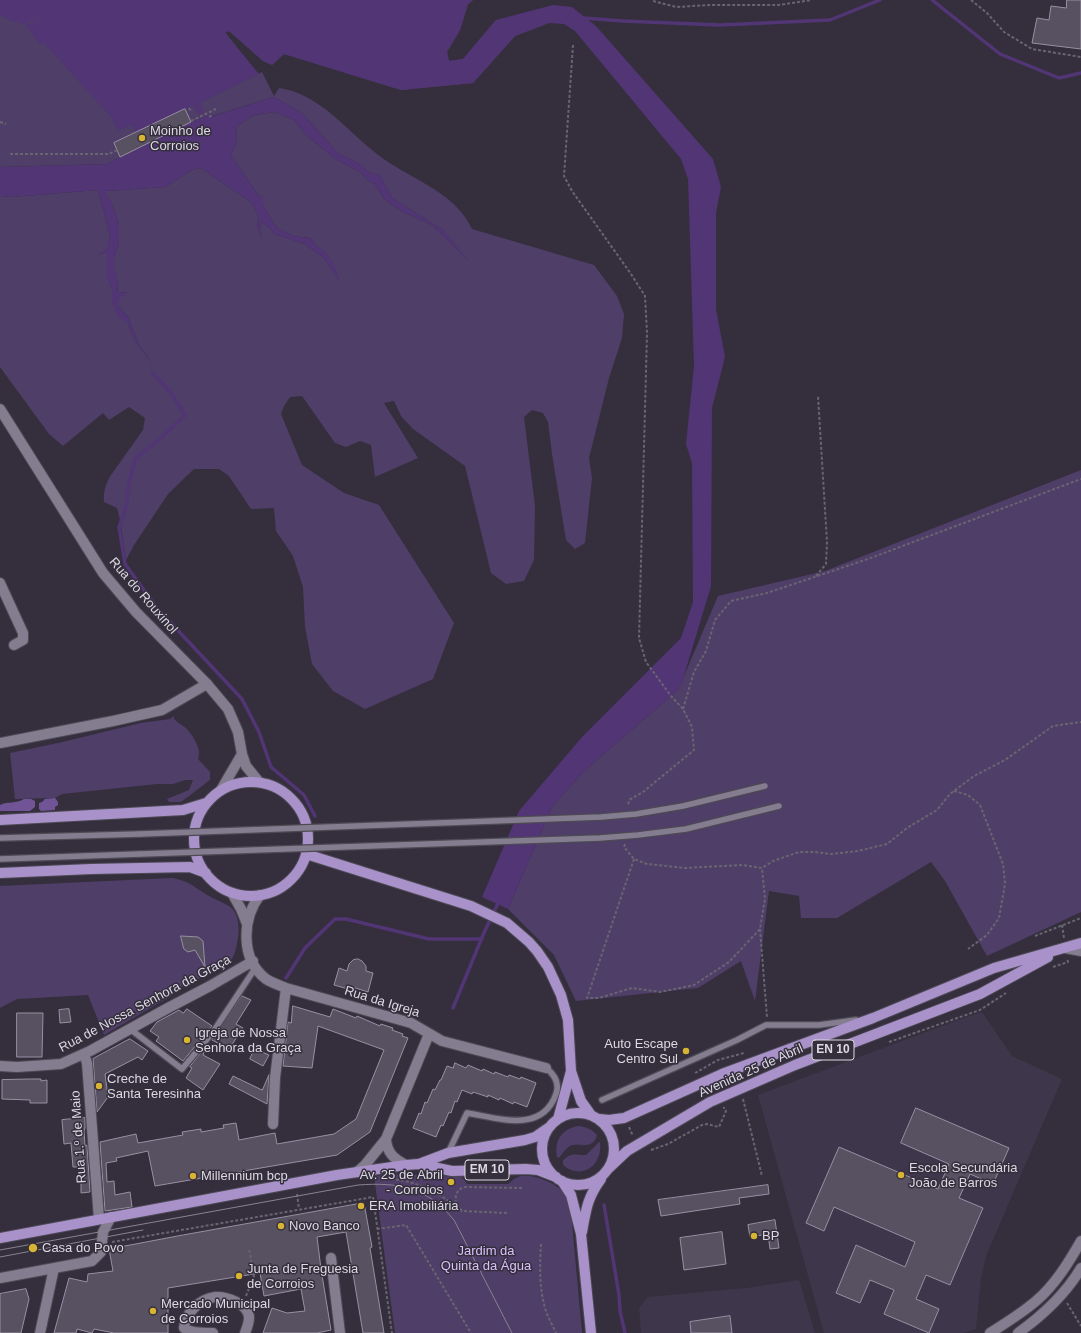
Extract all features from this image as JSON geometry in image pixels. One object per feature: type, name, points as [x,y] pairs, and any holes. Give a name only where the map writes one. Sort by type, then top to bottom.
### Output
[{"type":"main road","points":[[239,782],[259,782],[278,788],[293,799],[304,816],[308,834],[306,854],[300,869],[289,881],[275,890],[260,895],[246,896],[232,893],[218,885],[206,873],[197,857],[194,838],[197,820],[206,803],[221,790],[239,782]]},
{"type":"main road","points":[[0,820],[182,810],[206,803]]},
{"type":"main road","points":[[306,854],[471,906],[506,922],[537,951],[555,980],[564,1004],[568,1020],[571,1071],[581,1102],[609,1130],[614,1145],[613,1160],[607,1171],[592,1191],[587,1204],[581,1234]]},
{"type":"main road","points":[[0,873],[190,867],[206,873]]},
{"type":"main road","name":"Avenida 25 de Abril","points":[[595,1117],[609,1120],[624,1118],[727,1072],[872,1018],[994,968],[1081,943]]},
{"type":"main road","name":"Avenida 25 de Abril","points":[[607,1171],[627,1151],[710,1102],[795,1065],[980,994],[1065,948]]},
{"type":"main road","points":[[571,1071],[555,1122],[543,1140],[542,1149],[546,1165],[571,1195],[581,1234],[591,1333]]},
{"type":"main road","name":"EN 10","points":[[555,1122],[566,1115],[574,1113],[595,1117]]},
{"type":"main road","name":"EM 10","points":[[448,1153],[525,1140],[542,1133],[555,1122]]},
{"type":"main road","points":[[0,1238],[357,1172],[418,1164],[448,1153]]},
{"type":"main road","name":"EM 10","points":[[418,1164],[452,1171],[538,1170],[559,1179]]},
{"type":"main road","name":"EN 10","points":[[559,1179],[577,1185],[592,1183],[607,1171]]},
{"type":"street","name":"Rua do Rouxinol","points":[[0,409],[103,573],[136,612],[207,684],[228,709],[238,732],[246,766],[259,782]]},
{"type":"street","points":[[0,583],[23,633],[23,640],[14,645]]},
{"type":"street","points":[[0,743],[162,710],[207,684]]},
{"type":"street","points":[[221,790],[242,754]]},
{"type":"street","name":"Rua da Igreja","points":[[232,893],[247,924]]},
{"type":"street","name":"Rua da Igreja","points":[[260,895],[253,905],[247,924],[246,943],[254,964],[266,978],[286,988],[411,1023],[442,1041],[546,1068]]},
{"type":"street","points":[[1065,948],[1081,951]]},
{"type":"street","name":"Rua de Nossa Senhora da Graça","points":[[0,1066],[17,1067],[61,1064],[84,1054],[254,964]]},
{"type":"street","points":[[273,1124],[275,1078],[286,988]]},
{"type":"street","points":[[357,1172],[365,1165],[386,1139],[429,1034]]},
{"type":"street","name":"Rua 1.º de Maio","points":[[84,1054],[87,1063],[99,1219]]},
{"type":"street","points":[[386,1139],[391,1156],[406,1165]]},
{"type":"street","points":[[0,1278],[92,1262],[101,1252],[103,1232],[111,1217]]},
{"type":"street","points":[[990,1333],[1022,1312],[1037,1300],[1056,1279],[1081,1241]]},
{"type":"street","points":[[331,1258],[340,1333]]},
{"type":"street","points":[[40,1333],[54,1268]]},
{"type":"street","points":[[1018,1333],[1038,1319],[1062,1296],[1081,1268]]},
{"type":"street","points":[[213,1333],[191,1332],[184,1328],[186,1318],[196,1306],[214,1297],[228,1299],[242,1306],[248,1312],[249,1318],[245,1333]]},
{"type":"lane","points":[[0,838],[601,817],[636,814],[683,806],[765,786]]},
{"type":"lane","points":[[0,859],[623,836],[686,828],[779,806]]},
{"type":"lane","points":[[130,1029],[182,1069],[213,1032],[254,964]]},
{"type":"lane","points":[[602,1100],[737,1040],[766,1025],[819,1025],[872,1018]]},
{"type":"lane","points":[[448,1153],[467,1113],[522,1121],[536,1118],[546,1111],[555,1099],[557,1081],[554,1074],[546,1068]]},
{"type":"path","points":[[653,1],[676,7],[710,4],[779,5],[811,0]]},
{"type":"path","points":[[971,0],[987,13],[1004,32],[1032,49],[1081,57]]},
{"type":"path","points":[[573,45],[564,176],[572,191],[645,296],[647,333],[639,638],[646,662],[671,696],[683,709],[692,727],[694,750],[643,792],[629,800]]},
{"type":"path","points":[[191,121],[216,109]]},
{"type":"path","points":[[0,122],[6,124]]},
{"type":"path","points":[[10,154],[109,154],[117,150]]},
{"type":"path","points":[[816,577],[826,564],[827,542],[818,396]]},
{"type":"path","points":[[683,709],[694,672],[706,651],[715,620],[731,601],[767,593],[868,559],[1081,479]]},
{"type":"path","points":[[624,847],[634,859],[647,864],[685,868],[742,865],[762,868],[773,861],[799,852],[831,854],[858,851],[887,844],[907,828],[937,810],[950,794],[974,776],[1004,760],[1053,726],[1081,722]]},
{"type":"path","points":[[954,791],[968,795],[980,805],[1003,864],[1005,884],[999,918],[987,935],[968,949]]},
{"type":"path","points":[[634,859],[587,998],[599,998],[632,988],[660,992],[694,985],[729,962],[760,929]]},
{"type":"path","points":[[762,868],[765,899],[760,929],[766,1025]]},
{"type":"path","points":[[1035,936],[1081,918]]},
{"type":"path","points":[[1049,968],[1068,962],[1062,925]]},
{"type":"path","points":[[885,1043],[980,1010],[1011,990]]},
{"type":"path","points":[[742,1096],[762,1176]]},
{"type":"path","points":[[645,1151],[660,1148],[702,1125],[707,1124],[719,1127],[726,1111],[724,1106],[726,1103]]},
{"type":"path","points":[[388,1179],[407,1181],[428,1189],[462,1211],[507,1213]]},
{"type":"path","points":[[295,1183],[299,1210]]},
{"type":"path","points":[[459,1208],[456,1204],[456,1194],[460,1188],[523,1188]]},
{"type":"path","points":[[102,1244],[373,1197],[392,1333]]},
{"type":"path","points":[[377,1229],[406,1225],[471,1333]]},
{"type":"path","points":[[541,1244],[540,1267],[542,1294],[544,1305],[556,1333]]},
{"type":"path","points":[[242,1306],[254,1278],[249,1248]]},
{"type":"shaded area","points":[[0,0],[473,0],[468,4],[460,30],[447,52],[449,61],[463,59],[496,20],[553,5],[572,7],[596,26],[713,159],[721,187],[716,213],[716,309],[725,357],[712,408],[711,586],[683,679],[678,690],[583,772],[552,807],[508,909],[482,897],[519,811],[582,737],[681,638],[693,602],[692,463],[686,444],[694,366],[688,179],[681,159],[575,31],[564,24],[549,23],[515,36],[473,83],[401,90],[284,54],[272,65],[263,61],[229,31],[225,33],[259,74],[200,103],[204,113],[199,115],[193,106],[136,133],[132,124],[118,131],[111,117],[44,43],[40,44],[26,26],[36,21],[33,20],[24,24],[12,21],[0,15]]},
{"type":"shaded area","points":[[274,97],[302,113],[339,154],[358,163],[370,173],[380,175],[392,198],[443,230],[470,262],[432,225],[401,211],[384,199],[375,184],[369,181],[360,172],[337,160],[307,136],[294,120],[275,112],[254,115],[237,126],[236,144],[231,155],[260,198],[263,195],[263,206],[277,228],[293,236],[310,238],[329,258],[335,268],[340,282],[324,258],[305,244],[275,234],[263,222],[260,226],[263,240],[257,226],[259,218],[252,203],[201,168],[192,170],[165,187],[106,191],[106,196],[111,200],[119,225],[119,242],[114,258],[114,270],[117,279],[118,293],[129,292],[120,297],[117,305],[128,317],[139,345],[149,358],[153,373],[149,359],[138,346],[131,333],[128,323],[118,317],[112,301],[112,289],[107,277],[107,252],[95,257],[108,248],[110,236],[98,190],[12,197],[0,196],[0,167],[108,164],[191,122],[212,114],[213,116]]},
{"type":"shaded area","points":[[55,798],[58,805],[55,807],[55,810],[41,811],[39,809],[39,803],[45,799]]},
{"type":"shaded area","points":[[24,799],[31,799],[35,801],[35,807],[30,811],[0,811],[0,805]]},
{"type":"shaded area","name":"Escola Secundária João de Barros","points":[[982,1012],[1012,1056],[1062,1079],[986,1256],[981,1279],[976,1329],[963,1333],[824,1333],[758,1095]]},
{"type":"shaded area","points":[[799,1280],[815,1333],[641,1333],[639,1308],[648,1297],[747,1288]]},
{"type":"green space","points":[[0,0],[473,0],[468,4],[460,30],[447,52],[449,61],[463,59],[496,20],[549,23],[515,36],[473,83],[401,90],[284,54],[272,65],[263,61],[229,31],[225,32],[258,74],[262,72],[274,96],[279,88],[307,97],[320,105],[389,163],[429,186],[454,204],[472,229],[594,265],[617,296],[624,314],[622,338],[609,378],[589,458],[592,478],[585,543],[575,549],[566,540],[548,422],[543,413],[532,410],[524,417],[535,506],[534,560],[524,581],[506,584],[491,573],[465,466],[413,429],[401,416],[394,401],[384,403],[418,458],[375,477],[371,445],[360,441],[346,447],[335,443],[302,396],[290,397],[284,406],[281,414],[302,465],[344,493],[379,505],[454,623],[433,679],[365,709],[333,691],[312,664],[305,627],[303,587],[293,556],[276,531],[274,508],[251,509],[229,476],[219,469],[194,469],[168,494],[134,545],[126,560],[117,508],[104,502],[104,491],[111,475],[143,430],[145,418],[129,407],[109,420],[103,413],[63,446],[49,434],[0,367],[0,196],[12,197],[98,190],[110,236],[108,248],[98,255],[107,252],[108,277],[112,289],[112,301],[128,323],[131,333],[138,346],[149,359],[139,345],[128,317],[117,305],[119,297],[128,292],[118,293],[117,279],[114,270],[114,258],[119,242],[119,225],[111,201],[106,196],[105,191],[165,187],[192,170],[201,168],[252,203],[259,218],[257,226],[262,238],[260,226],[263,222],[275,234],[305,244],[324,258],[339,280],[327,255],[310,238],[293,236],[277,228],[263,206],[263,195],[260,198],[231,155],[236,144],[237,126],[254,115],[275,112],[294,120],[307,136],[337,160],[360,172],[369,181],[375,184],[384,199],[401,211],[432,225],[466,258],[443,230],[392,198],[380,175],[370,173],[358,163],[339,154],[302,113],[274,97],[212,116],[212,114],[191,122],[108,164],[0,167]]},
{"type":"green space","points":[[1081,470],[1081,912],[987,956],[945,881],[931,862],[837,918],[801,918],[799,896],[769,891],[755,1001],[741,961],[698,988],[576,1001],[554,955],[508,909],[552,807],[583,772],[678,690],[718,596],[825,571]]},
{"type":"green space","points":[[174,716],[174,719],[187,729],[192,736],[197,744],[199,752],[198,759],[210,772],[210,780],[181,802],[169,802],[167,799],[189,790],[193,780],[185,780],[173,784],[157,784],[62,794],[55,798],[15,799],[10,753],[141,723],[170,719]]},
{"type":"green space","points":[[172,878],[191,884],[207,895],[233,909],[237,918],[239,934],[237,945],[229,963],[215,972],[177,990],[171,996],[104,1035],[88,995],[17,999],[0,1008],[0,886]]},
{"type":"green space","points":[[578,1126],[593,1131],[597,1135],[595,1140],[592,1143],[585,1145],[570,1146],[559,1158],[557,1157],[556,1151],[560,1136],[572,1127]]},
{"type":"green space","points":[[599,1142],[600,1150],[598,1158],[595,1164],[590,1168],[584,1171],[577,1171],[570,1170],[563,1165],[563,1160],[567,1157],[572,1155],[586,1155]]},
{"type":"green space","name":"Jardim da Quinta da Água","points":[[400,1174],[462,1177],[467,1184],[508,1184],[515,1178],[527,1176],[540,1178],[547,1181],[562,1191],[566,1196],[571,1212],[582,1333],[395,1333],[374,1176]]},
{"type":"building","points":[[1067,0],[1081,0],[1081,49],[1032,43],[1037,18],[1049,20],[1051,6],[1066,8]]},
{"type":"building","name":"Moinho de Corroios","points":[[185,109],[191,122],[120,157],[114,143]]},
{"type":"building","points":[[181,936],[198,937],[203,941],[205,967],[195,950],[188,952],[184,949]]},
{"type":"building","points":[[358,959],[366,966],[366,971],[373,973],[368,992],[349,986],[348,989],[334,985],[339,968],[347,971],[349,964],[353,960]]},
{"type":"building","points":[[242,996],[251,1000],[236,1024],[243,1028],[229,1049],[212,1040]]},
{"type":"building","points":[[293,1006],[330,1017],[333,1009],[356,1018],[357,1016],[380,1026],[381,1024],[393,1028],[392,1030],[403,1034],[402,1036],[408,1038],[370,1132],[337,1155],[155,1186],[148,1151],[116,1158],[117,1161],[106,1163],[107,1182],[114,1181],[115,1195],[130,1192],[132,1207],[105,1211],[100,1142],[136,1134],[138,1143],[183,1135],[182,1132],[201,1129],[201,1132],[224,1128],[223,1125],[236,1123],[239,1140],[275,1133],[277,1144],[334,1134],[356,1119],[384,1050],[318,1026],[312,1068],[283,1066],[288,1022],[291,1023]]},
{"type":"building","points":[[69,1009],[71,1022],[60,1023],[59,1010]]},
{"type":"building","points":[[187,1009],[212,1026],[183,1061],[156,1041],[159,1037],[150,1031],[157,1022],[179,1010],[183,1013]]},
{"type":"building","points":[[17,1013],[43,1013],[42,1057],[17,1057]]},
{"type":"building","name":"Creche de Santa Teresinha","points":[[130,1039],[148,1051],[142,1060],[138,1057],[105,1074],[108,1097],[97,1112],[93,1059]]},
{"type":"building","points":[[207,1045],[203,1055],[220,1064],[203,1090],[186,1078],[192,1068],[190,1067]]},
{"type":"building","points":[[255,1049],[269,1055],[263,1066],[250,1059]]},
{"type":"building","points":[[455,1063],[466,1068],[468,1065],[482,1071],[483,1069],[494,1074],[495,1072],[508,1077],[509,1075],[520,1079],[521,1077],[536,1083],[527,1107],[514,1102],[513,1104],[500,1098],[499,1100],[488,1095],[488,1097],[473,1092],[472,1094],[462,1090],[457,1102],[455,1101],[451,1113],[449,1112],[436,1137],[413,1128],[419,1113],[421,1114],[425,1102],[427,1103],[433,1089],[435,1090],[447,1066],[453,1068]]},
{"type":"building","points":[[269,1075],[267,1104],[229,1084],[233,1076],[262,1090]]},
{"type":"building","points":[[41,1079],[41,1081],[47,1080],[47,1103],[30,1103],[30,1100],[2,1099],[2,1080]]},
{"type":"building","points":[[916,1108],[1009,1148],[993,1184],[970,1174],[959,1198],[983,1208],[950,1285],[926,1275],[916,1299],[939,1309],[929,1333],[884,1314],[894,1290],[870,1280],[860,1303],[836,1293],[856,1245],[905,1267],[915,1242],[834,1207],[824,1231],[806,1223],[839,1147],[938,1189],[949,1164],[901,1143]]},
{"type":"building","points":[[85,1118],[85,1146],[87,1145],[90,1192],[81,1193],[81,1167],[73,1167],[71,1143],[64,1144],[62,1120]]},
{"type":"building","points":[[768,1185],[769,1194],[739,1198],[740,1204],[661,1216],[658,1200]]},
{"type":"building","points":[[364,1203],[372,1247],[370,1248],[384,1333],[363,1333],[346,1232],[317,1237],[331,1330],[317,1333],[263,1333],[272,1308],[287,1313],[305,1311],[301,1289],[264,1296],[260,1273],[168,1288],[168,1333],[114,1333],[94,1329],[92,1333],[77,1329],[76,1333],[54,1333],[69,1278],[87,1282],[88,1274],[113,1271],[109,1249]]},
{"type":"building","name":"BP","points":[[775,1220],[779,1248],[770,1249],[768,1234],[750,1237],[748,1225]]},
{"type":"building","points":[[722,1232],[726,1264],[684,1270],[680,1238]]},
{"type":"building","points":[[26,1289],[29,1299],[21,1333],[0,1333],[0,1294]]},
{"type":"building","points":[[730,1316],[732,1333],[691,1333],[690,1322]]},
{"type":"waterway","points":[[583,18],[720,25],[830,20],[880,0]]},
{"type":"waterway","points":[[932,0],[1000,54],[1059,78],[1081,73]]},
{"type":"waterway","points":[[153,373],[171,393],[185,415],[162,437],[135,459],[128,488],[127,505],[119,527],[125,564],[157,608],[242,699],[259,732],[271,767],[304,795],[315,816]]},
{"type":"waterway","points":[[453,1008],[483,935],[499,901]]},
{"type":"waterway","points":[[286,978],[305,948],[335,919],[346,919],[429,939],[482,939]]},
{"type":"waterway","points":[[604,1205],[619,1295],[620,1311],[625,1333]]},
{"type":"tram line","points":[[0,1250],[358,1185],[373,1184],[399,1186],[411,1189],[433,1200],[454,1220],[512,1333]]},
{"type":"tram line","points":[[0,1257],[143,1230]]},
{"type":"place","name":"Moinho de Corroios","points":[[142,138]]},
{"type":"place","name":"Igreja de Nossa Senhora da Graça","points":[[187,1040]]},
{"type":"place","name":"Auto Escape Centro Sul","points":[[686,1051]]},
{"type":"place","name":"Creche de Santa Teresinha","points":[[99,1086]]},
{"type":"place","name":"Escola Secundária João de Barros","points":[[901,1175]]},
{"type":"place","name":"Millennium bcp","points":[[193,1176]]},
{"type":"place","name":"Av. 25 de Abril - Corroios","points":[[451,1182]]},
{"type":"place","name":"ERA Imobiliária","points":[[361,1206]]},
{"type":"place","name":"Novo Banco","points":[[281,1226]]},
{"type":"place","name":"BP","points":[[754,1236]]},
{"type":"place","name":"Casa do Povo","points":[[33,1248]]},
{"type":"place","name":"Junta de Freguesia de Corroios","points":[[239,1276]]},
{"type":"place","name":"Mercado Municipal de Corroios","points":[[153,1311]]}]
